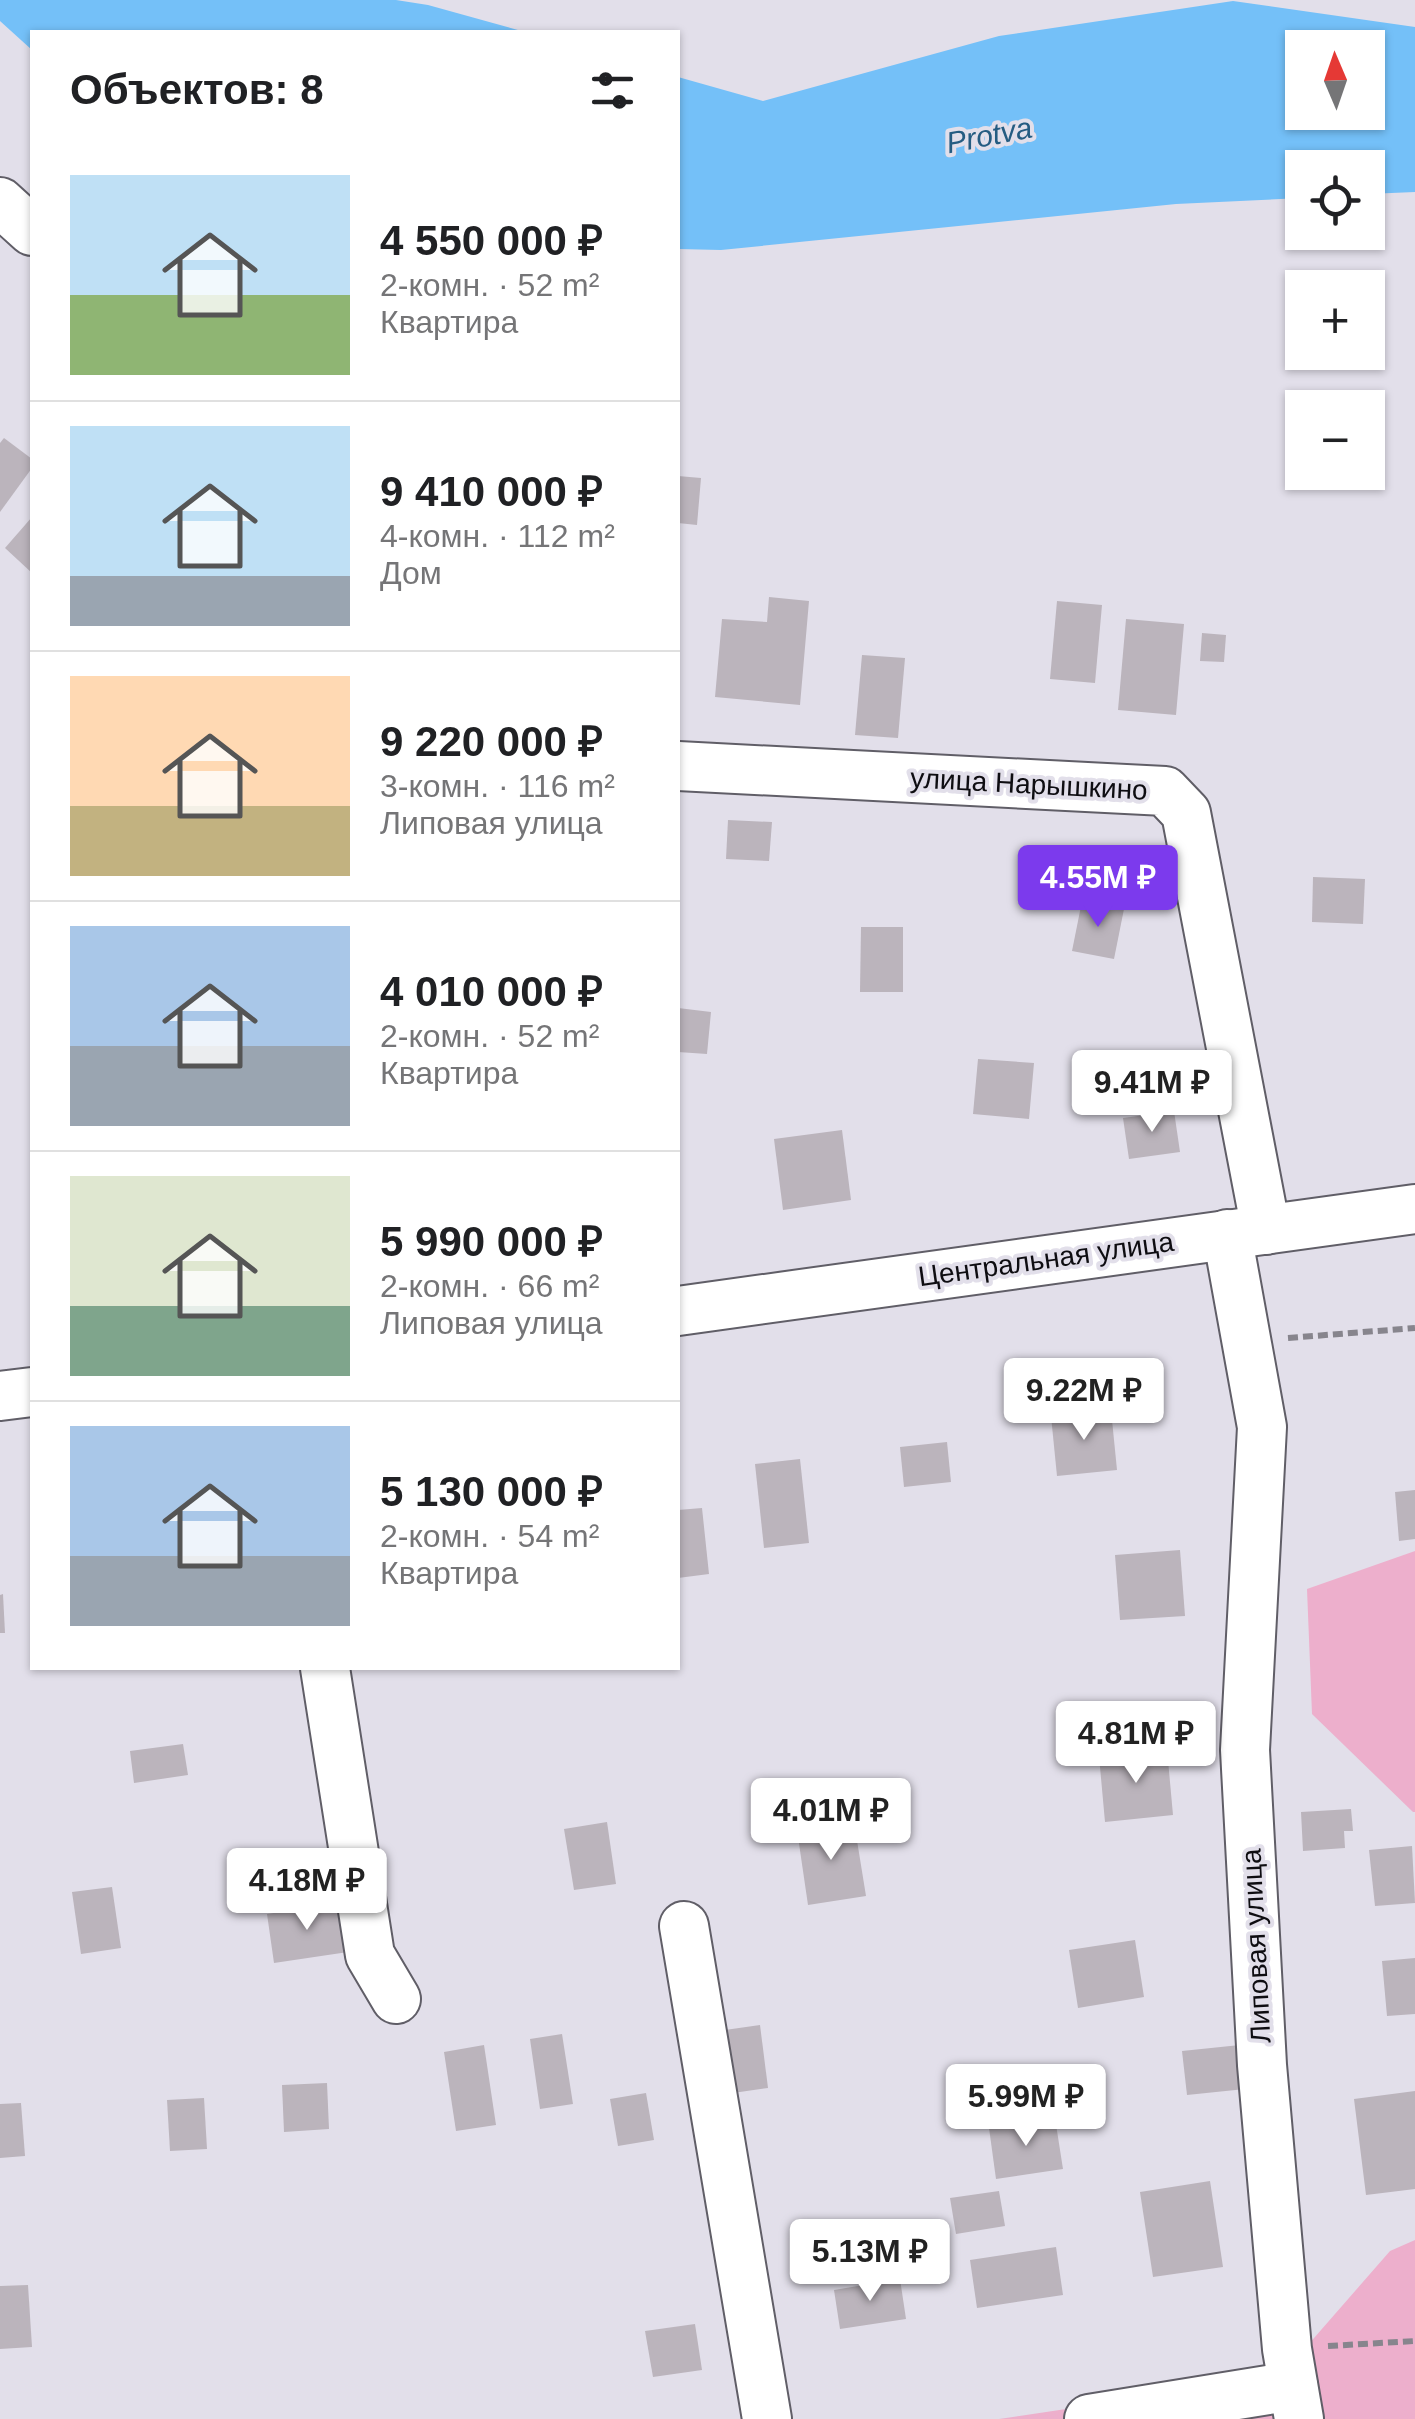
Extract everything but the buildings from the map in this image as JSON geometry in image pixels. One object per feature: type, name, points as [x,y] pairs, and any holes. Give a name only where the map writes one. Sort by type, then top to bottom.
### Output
[{"type":"street","points":[[0,202],[30,229]]},
{"type":"street","name":"улица Нарышкино","points":[[680,766],[1165,790],[1186,813],[1247,1232]]},
{"type":"street","name":"Центральная улица","points":[[680,1311],[1415,1208]]},
{"type":"street","name":"Липовая улица","points":[[1247,1232],[1246,1342],[1262,1427],[1245,1750],[1262,2065],[1293,2385]]},
{"type":"street","points":[[0,1396],[30,1392]]},
{"type":"street","points":[[325,1670],[370,1955],[396,1999]]},
{"type":"street","points":[[684,1926],[768,2419]]},
{"type":"street","points":[[1089,2419],[1293,2385]]},
{"type":"path","points":[[1246,1342],[1415,1328]]},
{"type":"path","points":[[1293,2385],[1415,2341]]},
{"type":"shaded area","points":[[1415,1551],[1413,1812],[1312,1714],[1307,1589]]},
{"type":"shaded area","points":[[1415,2240],[1415,2419],[999,2419],[1280,2377],[1390,2251]]},
{"type":"water","points":[[0,0],[396,0],[518,30],[30,30],[30,48],[0,21]]},
{"type":"water","name":"Protva","points":[[1233,1],[1415,27],[1415,192],[1385,193],[1385,150],[1285,150],[1285,199],[1176,204],[721,250],[680,249],[680,78],[763,101],[999,36]]}]
